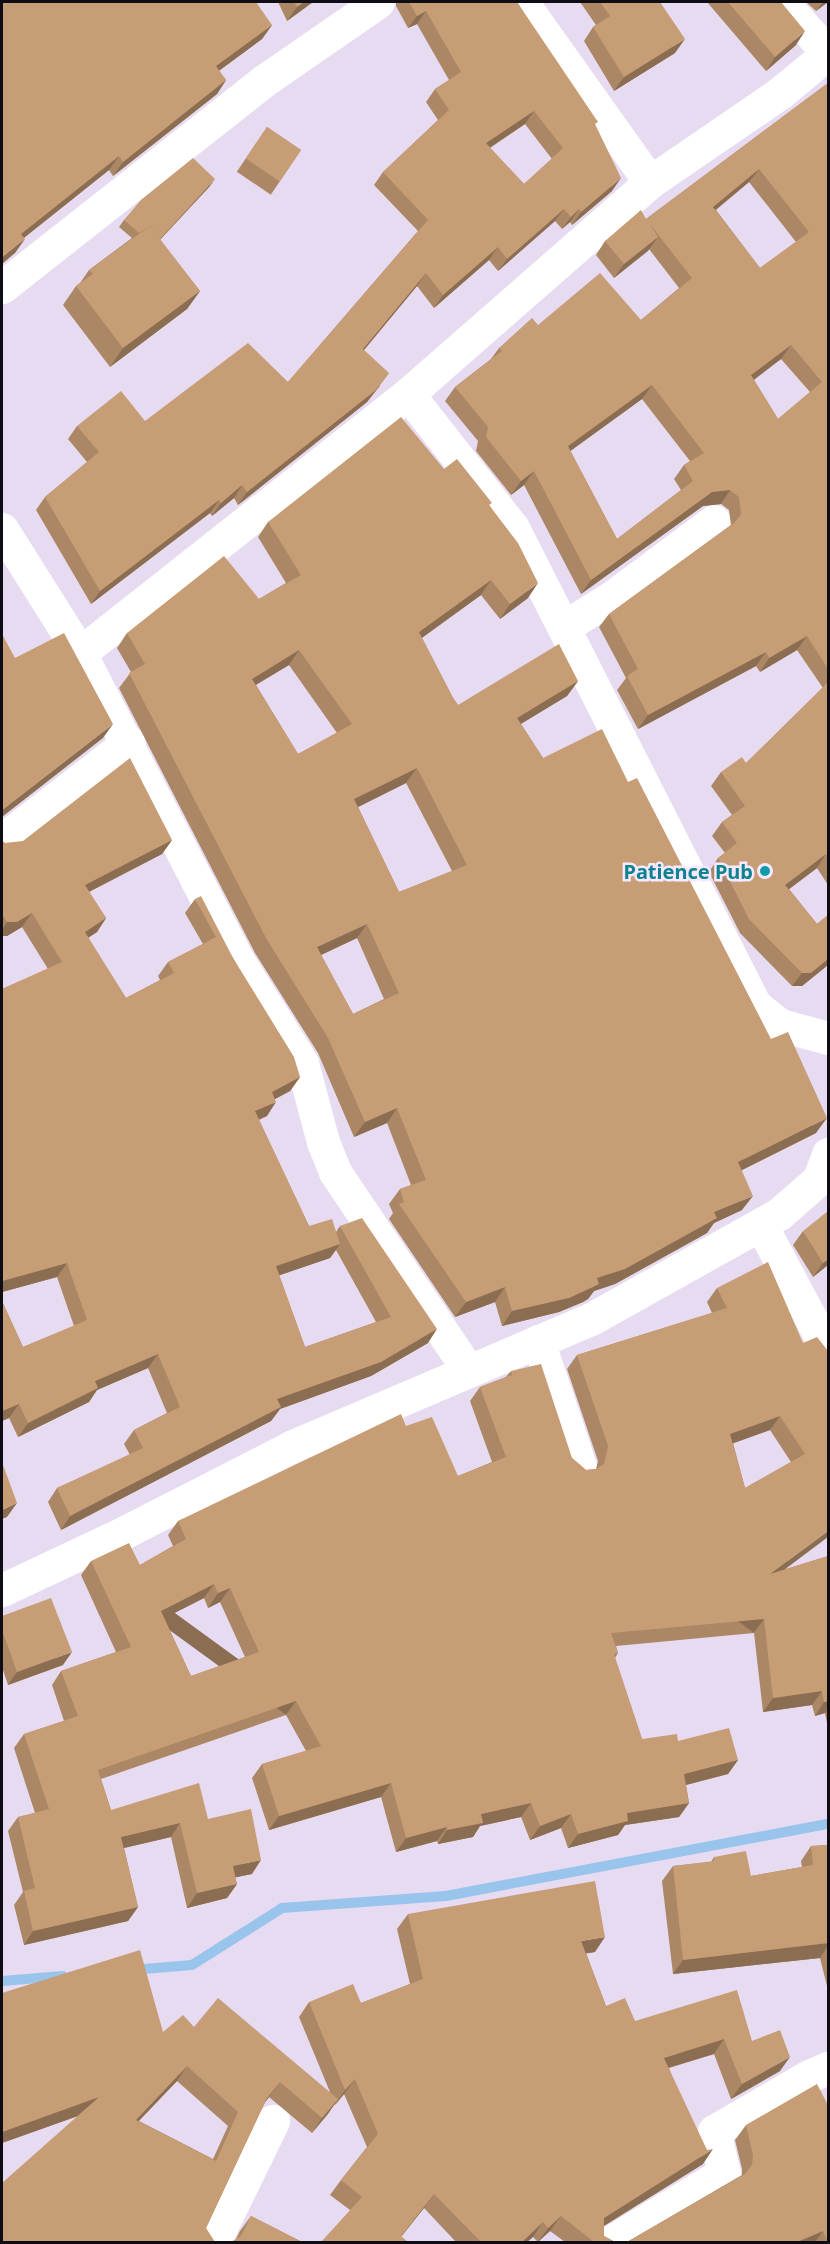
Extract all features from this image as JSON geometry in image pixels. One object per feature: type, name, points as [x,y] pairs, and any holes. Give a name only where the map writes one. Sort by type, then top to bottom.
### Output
[{"type":"street","points":[[2,288],[265,80],[378,2]]},
{"type":"street","points":[[522,2],[650,182]]},
{"type":"street","points":[[80,652],[408,394],[650,182],[780,93],[828,53],[783,2]]},
{"type":"street","points":[[408,394],[513,528],[755,1005],[780,1025],[828,1038]]},
{"type":"street","points":[[564,627],[612,597],[714,521]]},
{"type":"street","points":[[2,529],[80,652],[129,742],[239,962],[302,1063],[323,1142],[335,1172],[468,1370]]},
{"type":"street","points":[[2,840],[129,742]]},
{"type":"street","points":[[2,1590],[125,1532],[293,1446],[591,1319],[761,1225],[819,1179],[828,1154]]},
{"type":"street","points":[[761,1225],[828,1351]]},
{"type":"street","points":[[538,1341],[580,1466]]},
{"type":"street","points":[[610,2242],[724,2173],[714,2131],[809,2076],[828,2068]]},
{"type":"street","points":[[214,2242],[273,2121]]},
{"type":"building","points":[[2,2],[256,2],[272,25],[216,66],[226,80],[123,162],[119,156],[21,234],[25,239],[2,257]]},
{"type":"building","points":[[294,2],[304,2],[297,7]]},
{"type":"building","points":[[409,2],[517,2],[598,122],[595,124],[621,178],[581,212],[579,209],[571,217],[564,209],[507,259],[498,247],[443,295],[426,273],[363,349],[389,373],[376,390],[247,492],[242,485],[221,503],[219,500],[100,591],[45,497],[99,452],[77,426],[121,391],[145,421],[248,343],[288,382],[428,220],[383,172],[449,110],[435,89],[461,72],[426,11],[417,16]],"holes":[[[534,111],[563,148],[524,184],[486,143]]]},
{"type":"building","points":[[600,2],[660,2],[685,39],[624,77],[593,27],[610,16]]},
{"type":"building","points":[[728,2],[781,2],[805,31],[775,57]]},
{"type":"building","points":[[828,83],[828,669],[807,636],[769,658],[766,652],[648,715],[627,676],[638,669],[609,614],[735,522],[741,514],[739,497],[730,490],[712,492],[591,580],[534,471],[521,481],[486,437],[488,427],[455,387],[502,351],[499,348],[532,318],[538,325],[600,273],[641,320],[692,278],[649,223],[658,237],[624,264],[605,241],[641,210],[646,219]],"holes":[[[759,169],[809,232],[760,268],[713,207]],[[791,345],[822,382],[778,419],[751,375]],[[652,385],[704,453],[684,465],[693,481],[617,539],[568,446]]]},
{"type":"building","points":[[267,127],[301,150],[280,181],[246,159]]},
{"type":"building","points":[[193,158],[215,179],[160,239],[150,226],[139,233],[124,220],[141,200]]},
{"type":"building","points":[[150,226],[200,291],[123,348],[76,286],[93,274],[89,270]]},
{"type":"building","points":[[401,417],[444,469],[457,459],[492,503],[489,505],[518,543],[538,583],[510,604],[491,580],[419,632],[453,698],[458,705],[559,644],[578,681],[517,718],[543,758],[602,729],[628,782],[637,778],[771,1039],[788,1032],[827,1118],[738,1162],[753,1196],[714,1212],[717,1218],[625,1269],[597,1278],[599,1284],[569,1298],[512,1311],[505,1287],[466,1302],[399,1204],[404,1202],[400,1189],[426,1180],[397,1108],[365,1122],[328,1038],[266,938],[129,673],[145,664],[127,633],[224,556],[259,599],[301,575],[268,522]],"holes":[[[299,650],[352,724],[298,754],[252,679]],[[417,768],[467,865],[399,892],[354,799]],[[367,924],[399,993],[353,1014],[317,947]]]},
{"type":"building","points":[[64,633],[113,724],[2,810],[2,634],[15,658]]},
{"type":"building","points":[[828,682],[828,857],[826,854],[785,885],[817,924],[828,915],[828,959],[811,973],[802,973],[749,919],[718,858],[737,843],[722,822],[745,806],[721,772],[742,757],[746,763]]},
{"type":"building","points":[[130,758],[172,840],[85,885],[106,918],[85,932],[126,998],[174,973],[168,962],[216,937],[195,899],[201,896],[233,958],[294,1057],[300,1077],[272,1092],[276,1102],[255,1111],[309,1226],[332,1219],[340,1244],[276,1266],[305,1347],[391,1317],[340,1226],[362,1218],[437,1329],[381,1362],[277,1399],[281,1407],[70,1516],[57,1488],[143,1448],[134,1430],[180,1407],[158,1354],[95,1381],[98,1388],[28,1423],[19,1404],[2,1411],[2,1301],[23,1347],[87,1320],[67,1263],[2,1281],[2,989],[62,962],[32,913],[17,922],[7,922],[2,914],[2,841],[5,843],[23,841]]},
{"type":"building","points":[[828,1211],[828,1259],[823,1263],[803,1231]]},
{"type":"building","points":[[768,1262],[803,1343],[817,1337],[828,1351],[828,1531],[770,1574],[828,1556],[828,1701],[824,1702],[822,1691],[773,1698],[764,1619],[611,1633],[618,1653],[614,1654],[642,1739],[677,1734],[678,1741],[729,1728],[738,1760],[684,1774],[689,1803],[627,1813],[628,1821],[578,1834],[571,1814],[540,1826],[531,1803],[481,1814],[483,1823],[447,1830],[447,1827],[406,1838],[391,1783],[279,1816],[262,1764],[321,1746],[296,1701],[98,1770],[111,1810],[199,1783],[208,1819],[251,1809],[261,1860],[233,1866],[237,1884],[197,1893],[180,1823],[121,1837],[138,1907],[33,1931],[24,1891],[35,1888],[18,1817],[49,1809],[24,1734],[78,1716],[61,1671],[131,1647],[91,1561],[129,1543],[140,1565],[186,1539],[178,1521],[401,1414],[406,1426],[432,1417],[458,1476],[506,1457],[480,1387],[512,1375],[511,1371],[541,1364],[572,1458],[586,1470],[596,1469],[604,1464],[608,1446],[577,1355],[727,1308],[717,1288]],"holes":[[[780,1416],[805,1454],[745,1488],[730,1434]],[[214,1584],[218,1593],[230,1588],[259,1652],[191,1676],[161,1611]]]},
{"type":"building","points":[[2,1462],[17,1503],[2,1510]]},
{"type":"building","points":[[51,1598],[72,1652],[17,1672],[2,1630],[2,1616]]},
{"type":"building","points":[[828,1845],[828,1943],[683,1960],[673,1866],[714,1861],[714,1857],[746,1851],[751,1876],[813,1865],[811,1846]]},
{"type":"building","points":[[595,1881],[605,1937],[581,1941],[606,2006],[625,1998],[635,2021],[737,1990],[752,2041],[780,2030],[790,2057],[742,2084],[724,2039],[664,2058],[707,2150],[713,2149],[604,2218],[604,2236],[615,2242],[594,2242],[561,2216],[548,2228],[543,2222],[522,2242],[481,2242],[434,2194],[401,2236],[408,2242],[321,2242],[362,2197],[341,2180],[378,2134],[355,2079],[345,2090],[309,2002],[353,1984],[361,2003],[423,1979],[408,1914]]},
{"type":"building","points":[[140,1950],[163,2032],[183,2015],[194,2027],[218,1998],[338,2099],[322,2118],[280,2082],[267,2098],[206,2228],[215,2242],[2,2242],[2,2183],[99,2097],[2,2132],[2,1993]],"holes":[[[187,2066],[238,2112],[216,2161],[136,2120]]]},
{"type":"building","points":[[817,2084],[828,2105],[828,2242],[823,2231],[797,2242],[627,2242],[745,2174],[752,2165],[753,2155],[746,2125]]},
{"type":"building","points":[[251,2216],[302,2242],[231,2242],[241,2236]]},
{"type":"waterway","points":[[132,1970],[192,1965],[282,1908],[446,1896],[828,1824]]},
{"type":"waterway","points":[[2,1981],[63,1976]]},
{"type":"place","name":"Patience Pub","points":[[765,871]]}]
